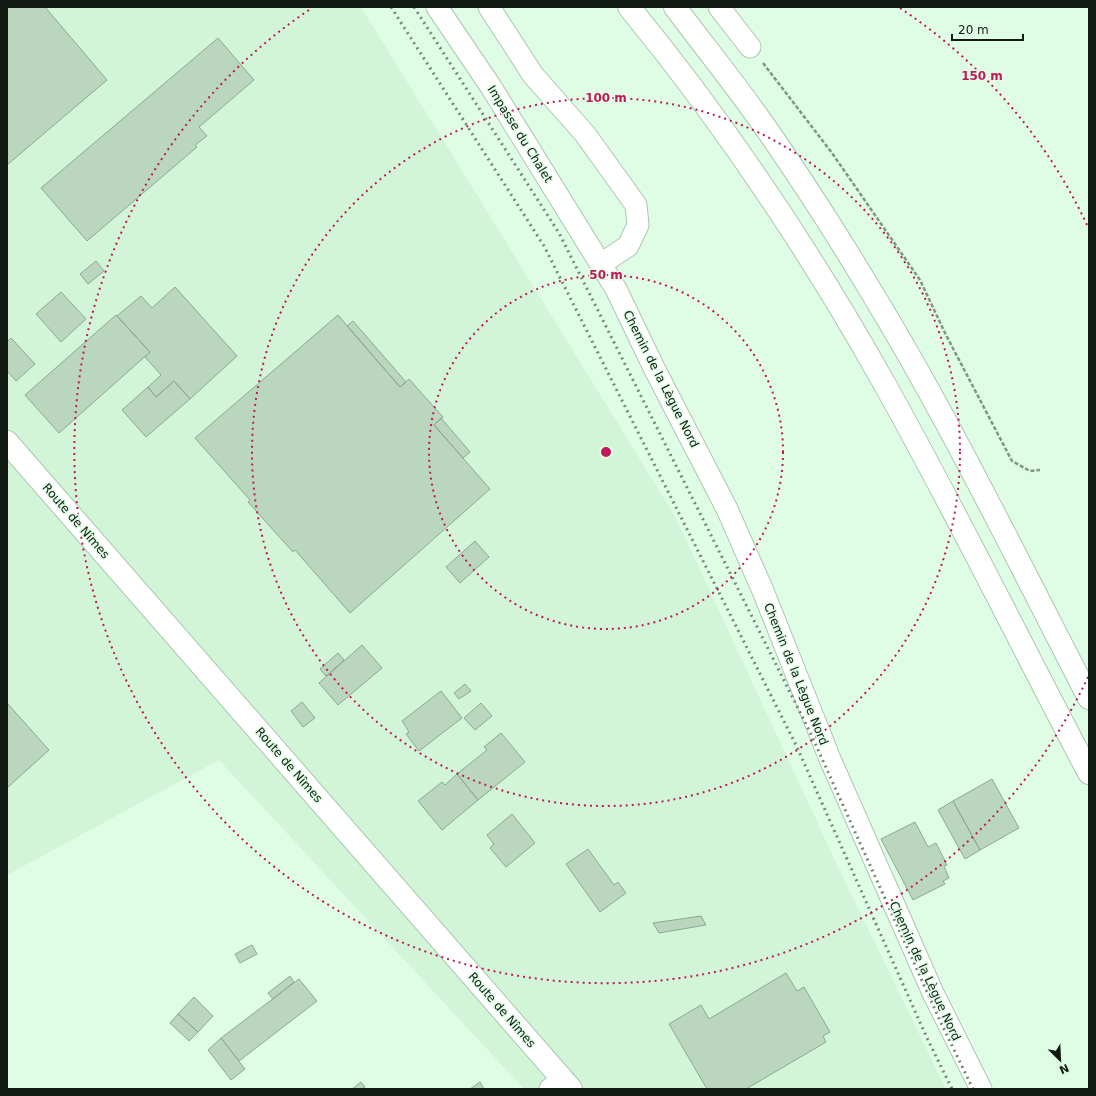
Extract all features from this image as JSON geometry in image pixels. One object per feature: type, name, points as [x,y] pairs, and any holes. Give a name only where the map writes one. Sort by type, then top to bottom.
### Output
[{"type":"main road","points":[[629,7],[738,148],[812,262],[850,324],[884,382],[949,503],[1089,773]]},
{"type":"main road","points":[[675,7],[762,123],[838,238],[910,356],[970,467],[1089,698]]},
{"type":"main road","name":"Route de Nîmes","points":[[7,442],[561,1086]]},
{"type":"street","name":"Impasse du Chalet","points":[[437,7],[491,87],[601,264]]},
{"type":"street","points":[[489,7],[533,75],[585,134],[636,205],[638,225],[628,246],[601,264]]},
{"type":"street","points":[[719,7],[750,47]]},
{"type":"street","name":"Chemin de la Lègue Nord","points":[[601,264],[616,289],[654,368],[727,509],[763,591],[833,766],[933,993],[981,1089]]},
{"type":"path","points":[[750,47],[832,153],[920,280],[946,335],[1012,461],[1030,471],[1040,470]]},
{"type":"shaded area","points":[[7,7],[361,7],[675,516],[840,871],[946,1089],[524,1089],[219,760],[7,875]]},
{"type":"building","points":[[7,7],[45,7],[107,80],[7,165]]},
{"type":"building","points":[[218,38],[254,80],[199,127],[207,136],[195,145],[197,147],[87,241],[41,188]]},
{"type":"building","points":[[96,261],[104,271],[88,284],[80,274]]},
{"type":"building","points":[[175,287],[237,356],[190,399],[174,381],[156,397],[148,387],[161,375],[145,357],[150,352],[117,316],[141,296],[152,308]]},
{"type":"building","points":[[61,292],[86,319],[61,342],[36,314]]},
{"type":"building","points":[[116,315],[150,352],[59,433],[25,395]]},
{"type":"building","points":[[338,315],[400,387],[409,379],[443,417],[434,425],[490,489],[350,613],[295,550],[293,552],[248,502],[250,500],[195,438]]},
{"type":"building","points":[[353,321],[406,382],[400,387],[347,326]]},
{"type":"building","points":[[11,338],[35,364],[16,381],[7,371],[7,342]]},
{"type":"building","points":[[174,381],[190,399],[146,437],[122,410],[148,387],[156,397]]},
{"type":"building","points":[[441,418],[470,452],[463,458],[434,425]]},
{"type":"building","points":[[475,541],[489,557],[460,583],[446,567]]},
{"type":"building","points":[[362,645],[382,668],[338,705],[319,683]]},
{"type":"building","points":[[338,653],[344,660],[326,676],[320,669]]},
{"type":"building","points":[[465,684],[471,691],[459,699],[454,693]]},
{"type":"building","points":[[441,691],[462,718],[419,751],[406,734],[409,732],[402,721]]},
{"type":"building","points":[[302,702],[315,718],[303,727],[291,711]]},
{"type":"building","points":[[7,703],[49,750],[7,788]]},
{"type":"building","points":[[481,703],[492,716],[475,730],[464,718]]},
{"type":"building","points":[[501,733],[525,762],[478,800],[457,774],[487,750],[484,747]]},
{"type":"building","points":[[457,774],[478,800],[442,830],[418,801],[442,782],[445,785]]},
{"type":"building","points":[[992,779],[1019,828],[980,850],[953,801]]},
{"type":"building","points":[[953,801],[980,850],[965,859],[938,810]]},
{"type":"building","points":[[512,814],[535,843],[506,867],[490,848],[494,844],[487,835]]},
{"type":"building","points":[[915,822],[928,847],[936,843],[947,865],[944,866],[949,878],[943,881],[945,884],[913,900],[881,839]]},
{"type":"building","points":[[588,849],[614,885],[618,882],[626,893],[600,912],[566,864]]},
{"type":"building","points":[[701,916],[706,925],[659,933],[653,923]]},
{"type":"building","points":[[252,945],[257,954],[240,963],[235,954]]},
{"type":"building","points":[[786,973],[797,991],[804,987],[830,1032],[823,1036],[826,1042],[746,1089],[707,1089],[669,1024],[701,1005],[709,1019]]},
{"type":"building","points":[[290,976],[294,982],[273,999],[268,993]]},
{"type":"building","points":[[299,979],[317,1001],[239,1061],[221,1038]]},
{"type":"building","points":[[194,997],[213,1016],[198,1032],[178,1014]]},
{"type":"building","points":[[178,1014],[198,1032],[189,1041],[170,1023]]},
{"type":"building","points":[[221,1038],[245,1069],[231,1080],[208,1050]]},
{"type":"building","points":[[361,1082],[365,1087],[362,1089],[352,1089]]},
{"type":"building","points":[[480,1082],[484,1089],[470,1089]]},
{"type":"railway","points":[[391,7],[544,246],[796,745],[927,1038],[952,1089]]},
{"type":"railway","points":[[414,7],[559,233],[810,732],[942,1025],[973,1089]]}]
